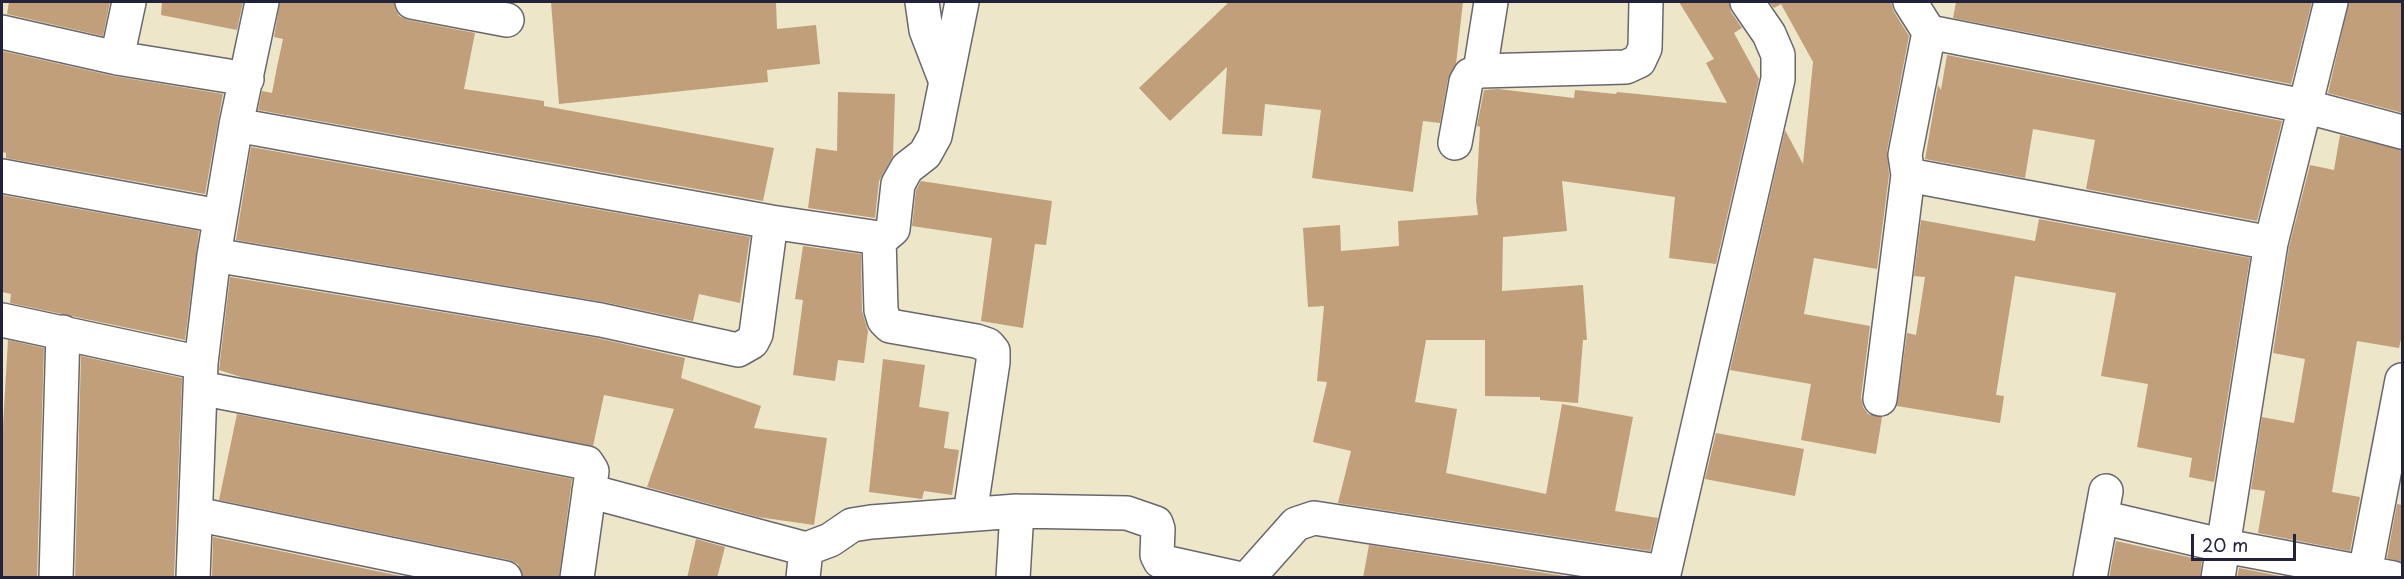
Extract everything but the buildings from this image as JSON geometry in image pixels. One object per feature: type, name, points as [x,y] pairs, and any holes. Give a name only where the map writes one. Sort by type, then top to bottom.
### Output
[{"type":"street","points":[[117,58],[129,2]]},
{"type":"street","points":[[193,578],[201,376],[214,255],[236,125],[262,2]]},
{"type":"street","points":[[412,2],[507,20]]},
{"type":"street","points":[[922,2],[927,30],[946,82]]},
{"type":"street","points":[[236,125],[771,222],[879,238],[892,229],[898,184],[907,168],[925,154],[935,136],[962,2]]},
{"type":"street","points":[[1480,71],[1491,2]]},
{"type":"street","points":[[1455,143],[1466,82],[1470,75],[1480,71],[1626,67],[1638,61],[1646,48],[1646,2]]},
{"type":"street","points":[[1248,578],[1296,524],[1314,518],[1663,575],[1778,79],[1778,55],[1769,34],[1747,2]]},
{"type":"street","points":[[1880,399],[1908,175],[1905,155],[1929,32],[1910,2]]},
{"type":"street","points":[[2218,578],[2225,546],[2271,243],[2331,2]]},
{"type":"street","points":[[2,32],[117,58],[247,79]]},
{"type":"street","points":[[1929,32],[2304,106],[2403,132]]},
{"type":"street","points":[[1908,175],[2271,243]]},
{"type":"street","points":[[2,176],[219,216]]},
{"type":"street","points":[[214,255],[601,320],[738,350],[752,342],[756,334],[771,222]]},
{"type":"street","points":[[879,238],[881,310],[884,320],[890,326],[976,341],[988,345],[993,351],[970,514]]},
{"type":"street","points":[[2,320],[63,332],[201,376],[587,463],[592,471],[578,578]]},
{"type":"street","points":[[56,578],[63,332]]},
{"type":"street","points":[[2090,578],[2103,504],[2225,546],[2374,576],[2397,433],[2403,380]]},
{"type":"street","points":[[589,491],[804,563],[830,540],[852,525],[1017,511],[1134,515],[1156,523],[1157,555],[1160,561],[1237,578]]},
{"type":"street","points":[[1014,578],[1017,511]]},
{"type":"street","points":[[196,514],[505,578]]}]
